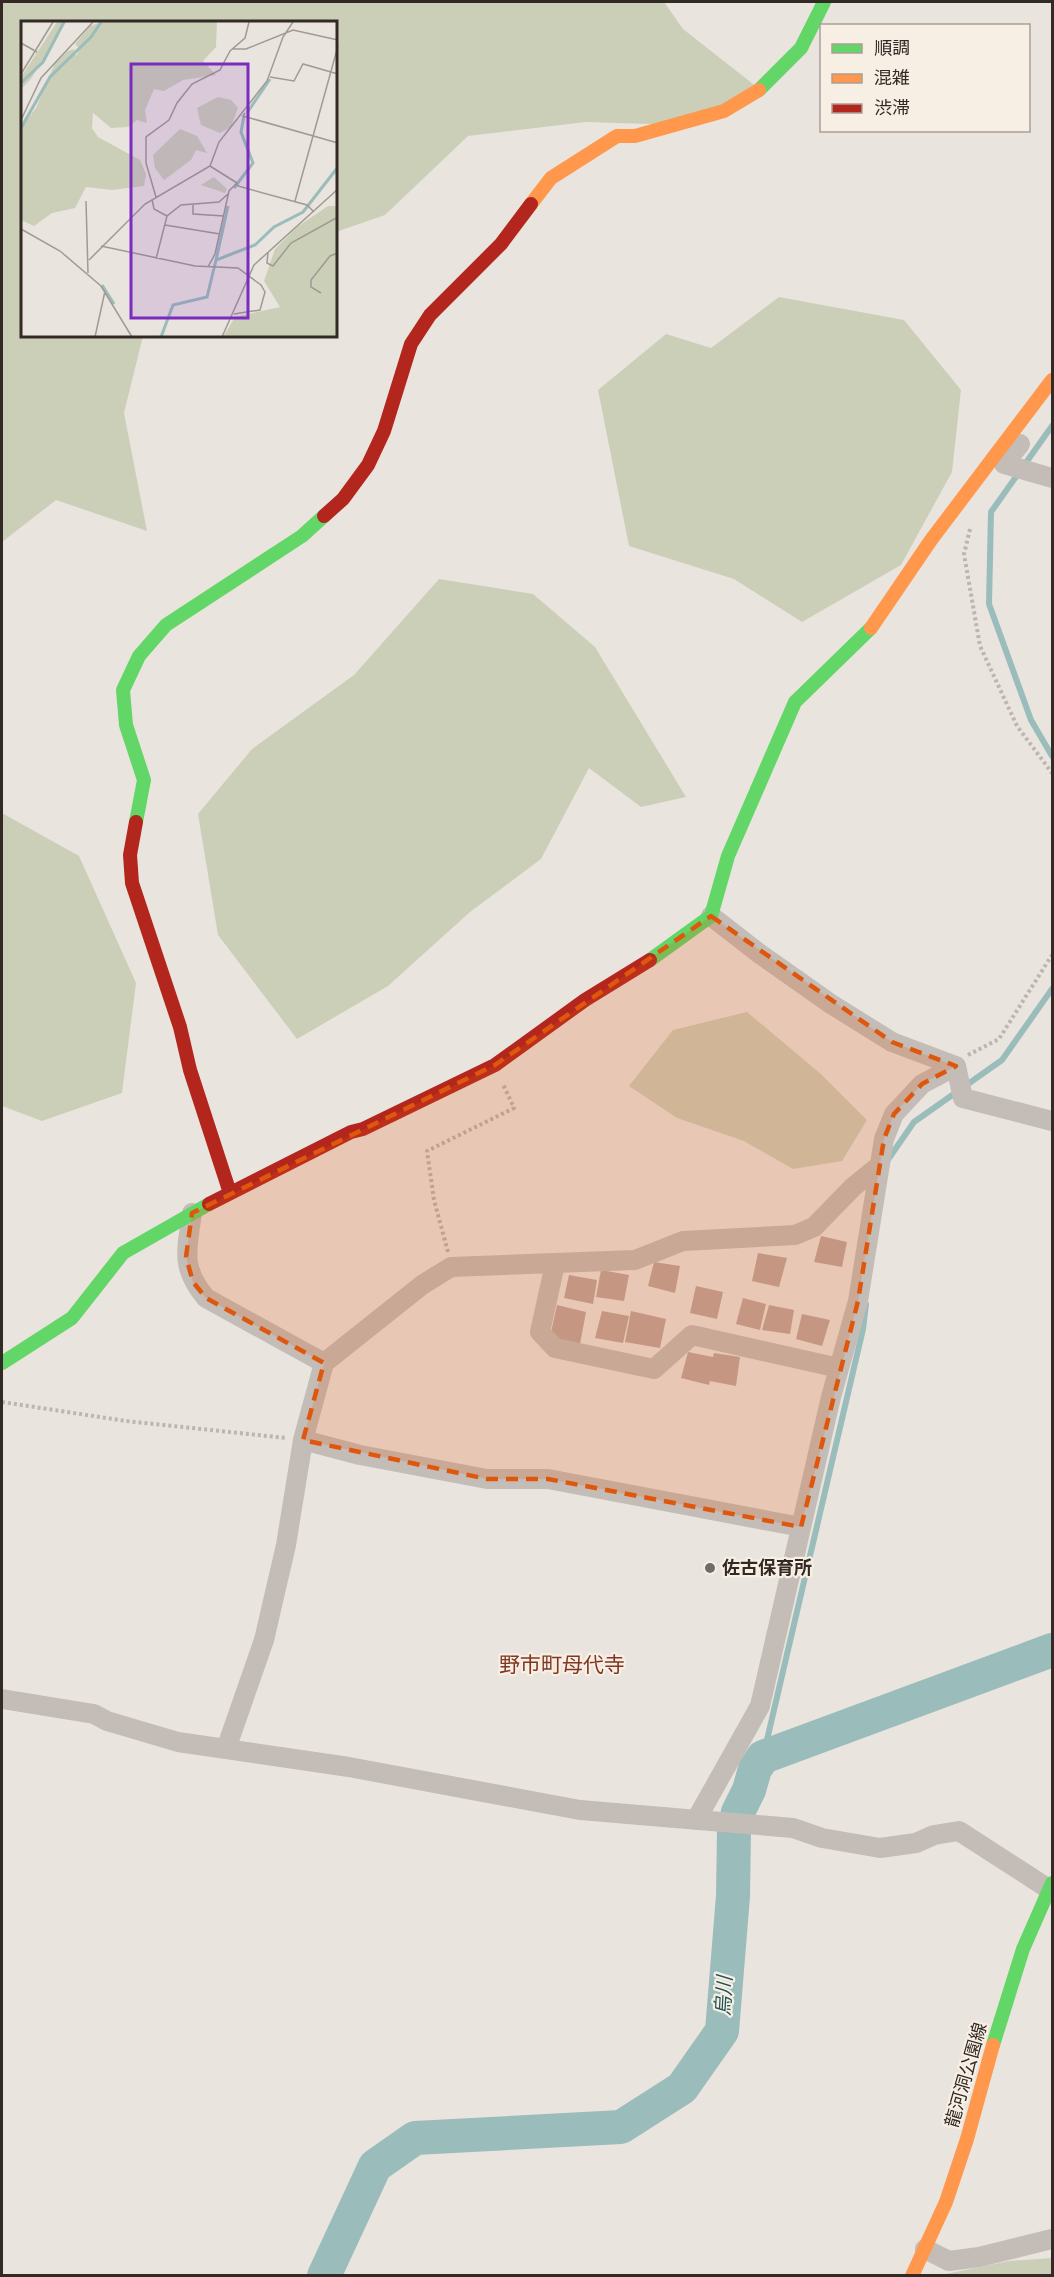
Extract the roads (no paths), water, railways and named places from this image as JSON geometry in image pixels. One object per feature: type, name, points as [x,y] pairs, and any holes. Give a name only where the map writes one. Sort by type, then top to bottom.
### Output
[{"type":"street","points":[[230,1193],[190,1070],[180,1027],[132,883],[130,855],[144,780],[126,725],[123,690],[139,656],[166,625],[302,536],[343,499],[368,465],[384,431],[411,344],[430,315],[501,244],[551,178],[617,136],[635,136],[724,111],[765,86],[801,48],[824,2]]},
{"type":"street","points":[[2,1363],[72,1318],[123,1253],[230,1193],[351,1132],[363,1129],[495,1065],[585,1000],[670,947],[711,916],[728,856],[795,702],[868,633],[931,540],[1053,380]]},
{"type":"street","points":[[1050,477],[1004,464],[1053,403]]},
{"type":"street","points":[[711,916],[814,992],[892,1042],[954,1065]]},
{"type":"street","points":[[954,1065],[963,1098],[1053,1121]]},
{"type":"street","points":[[702,1820],[760,1706],[839,1368],[858,1301],[884,1139],[894,1114],[922,1084],[954,1065]]},
{"type":"street","points":[[226,1749],[264,1640],[285,1545],[303,1440],[324,1363],[422,1285],[451,1267],[635,1260],[683,1241],[795,1235],[814,1227],[853,1187],[879,1166]]},
{"type":"street","points":[[192,1213],[186,1257],[193,1282],[206,1298],[324,1363]]},
{"type":"street","points":[[555,1264],[540,1332],[555,1348],[654,1369],[692,1335],[839,1368]]},
{"type":"street","points":[[303,1440],[360,1455],[487,1479],[548,1479],[801,1527]]},
{"type":"street","points":[[2,1699],[94,1714],[107,1721],[178,1742],[349,1767],[580,1810],[793,1828],[822,1838],[880,1848],[916,1843],[934,1835],[958,1832],[1051,1887]]},
{"type":"street","name":"龍河洞公園線","points":[[912,2276],[946,2202],[1023,1949],[1051,1887]]},
{"type":"street","points":[[925,2249],[949,2261],[979,2257],[1053,2239]]},
{"type":"waterway","points":[[1052,426],[991,512],[989,604],[1031,720],[1052,756]]},
{"type":"waterway","points":[[887,1161],[914,1122],[1002,1060],[1052,989]]},
{"type":"waterway","points":[[763,1757],[863,1329],[866,1304]]},
{"type":"waterway","name":"烏川","points":[[324,2276],[375,2166],[415,2138],[621,2127],[682,2088],[722,2031],[733,1896],[734,1830],[738,1812],[749,1790],[755,1769],[763,1757],[1052,1650]]},
{"type":"place","name":"佐古保育所","points":[[710,1568]]},
{"type":"district","name":"野市町母代寺","points":[[562,1665]]}]
